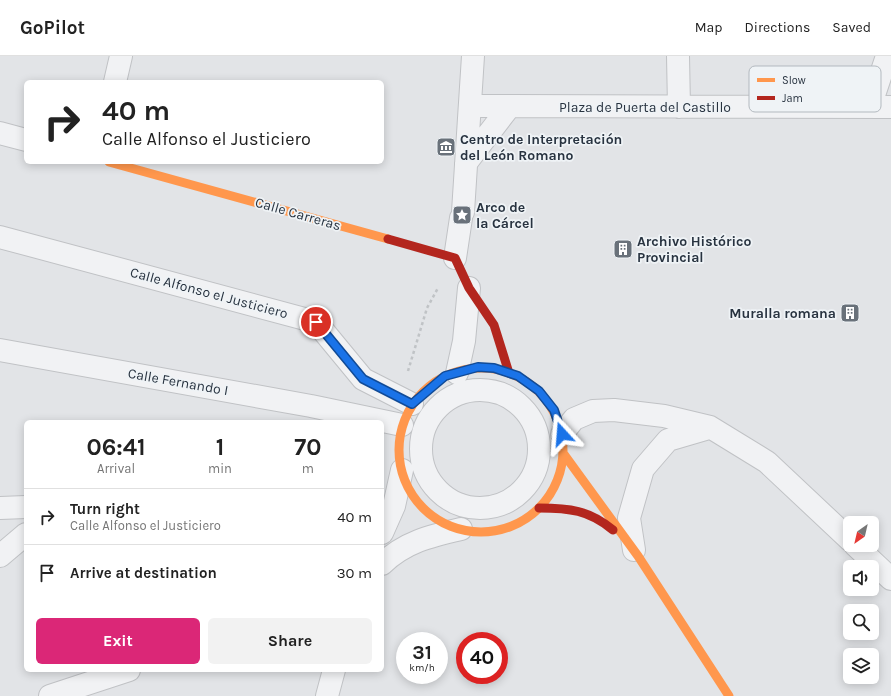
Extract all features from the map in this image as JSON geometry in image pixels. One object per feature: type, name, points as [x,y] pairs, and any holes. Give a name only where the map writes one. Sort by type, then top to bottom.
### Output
[{"type":"street","points":[[115,80],[121,56]]},
{"type":"street","points":[[472,56],[462,215],[455,258],[469,288],[494,325],[509,373]]},
{"type":"street","points":[[678,56],[679,107]]},
{"type":"street","points":[[881,99],[887,56]]},
{"type":"street","name":"Plaza de Puerta del Castillo","points":[[470,106],[749,107]]},
{"type":"street","points":[[466,163],[510,106]]},
{"type":"street","points":[[0,133],[24,139]]},
{"type":"street","name":"Calle Carreras","points":[[116,164],[455,258]]},
{"type":"street","name":"Calle Alfonso el Justiciero","points":[[0,237],[316,322],[363,379],[412,404]]},
{"type":"street","points":[[457,373],[464,340],[469,288]]},
{"type":"street","name":"Calle Fernando I","points":[[0,350],[368,420]]},
{"type":"street","points":[[728,696],[563,443],[554,410],[539,391],[518,376],[494,368],[478,367],[445,376],[412,404],[402,425],[399,452],[402,470],[410,491],[423,508],[441,521],[461,529],[482,532],[503,529],[522,521],[539,508],[552,492],[560,473],[563,443],[574,419],[593,411],[614,410],[664,416],[710,427],[767,462],[843,533]]},
{"type":"street","points":[[475,389],[491,390],[506,395],[520,404],[530,416],[537,431],[540,447],[538,463],[532,479],[522,492],[508,502],[492,507],[481,508],[459,505],[444,497],[432,484],[424,467],[420,450],[423,432],[431,415],[443,402],[458,393],[475,389]]},
{"type":"street","name":"Calle Fernando I","points":[[384,422],[402,425]]},
{"type":"street","points":[[634,550],[628,518],[643,469],[668,440],[710,427]]},
{"type":"street","points":[[384,528],[394,506],[402,470]]},
{"type":"street","points":[[0,508],[24,507]]},
{"type":"street","points":[[539,508],[568,508],[588,513],[604,521],[634,550]]},
{"type":"street","points":[[384,562],[393,554],[414,542],[461,529]]},
{"type":"street","points":[[0,556],[24,536]]},
{"type":"street","points":[[862,552],[891,579]]},
{"type":"street","points":[[50,696],[103,686],[126,672]]},
{"type":"street","points":[[327,696],[333,672]]},
{"type":"path","points":[[391,393],[404,385],[427,308],[439,287]]},
{"type":"traffic: slow","points":[[116,164],[388,239]]},
{"type":"traffic: slow","points":[[481,368],[505,372],[526,382],[539,392],[549,405],[559,426],[563,450],[559,474],[549,495],[539,508],[526,518],[505,528],[481,532],[457,528],[436,518],[423,508],[413,495],[403,474],[399,450],[403,426],[413,405],[423,392],[436,382],[457,372],[481,368]]},
{"type":"traffic: slow","points":[[563,453],[638,556],[729,696]]},
{"type":"traffic: jam","points":[[388,239],[455,258],[469,288],[494,325],[509,373]]},
{"type":"traffic: jam","points":[[539,508],[569,510],[587,514],[596,518],[613,530]]},
{"type":"place","name":"Centro de Interpretación del León Romano","points":[[446,147]]},
{"type":"place","name":"Arco de la Cárcel","points":[[462,215]]},
{"type":"place","name":"Archivo Histórico Provincial","points":[[623,249]]},
{"type":"place","name":"Muralla romana","points":[[850,313]]},
{"type":"route","points":[[316,322],[363,379],[412,404],[445,376],[478,367],[494,368],[518,376],[539,391],[554,410],[562,434]]}]
